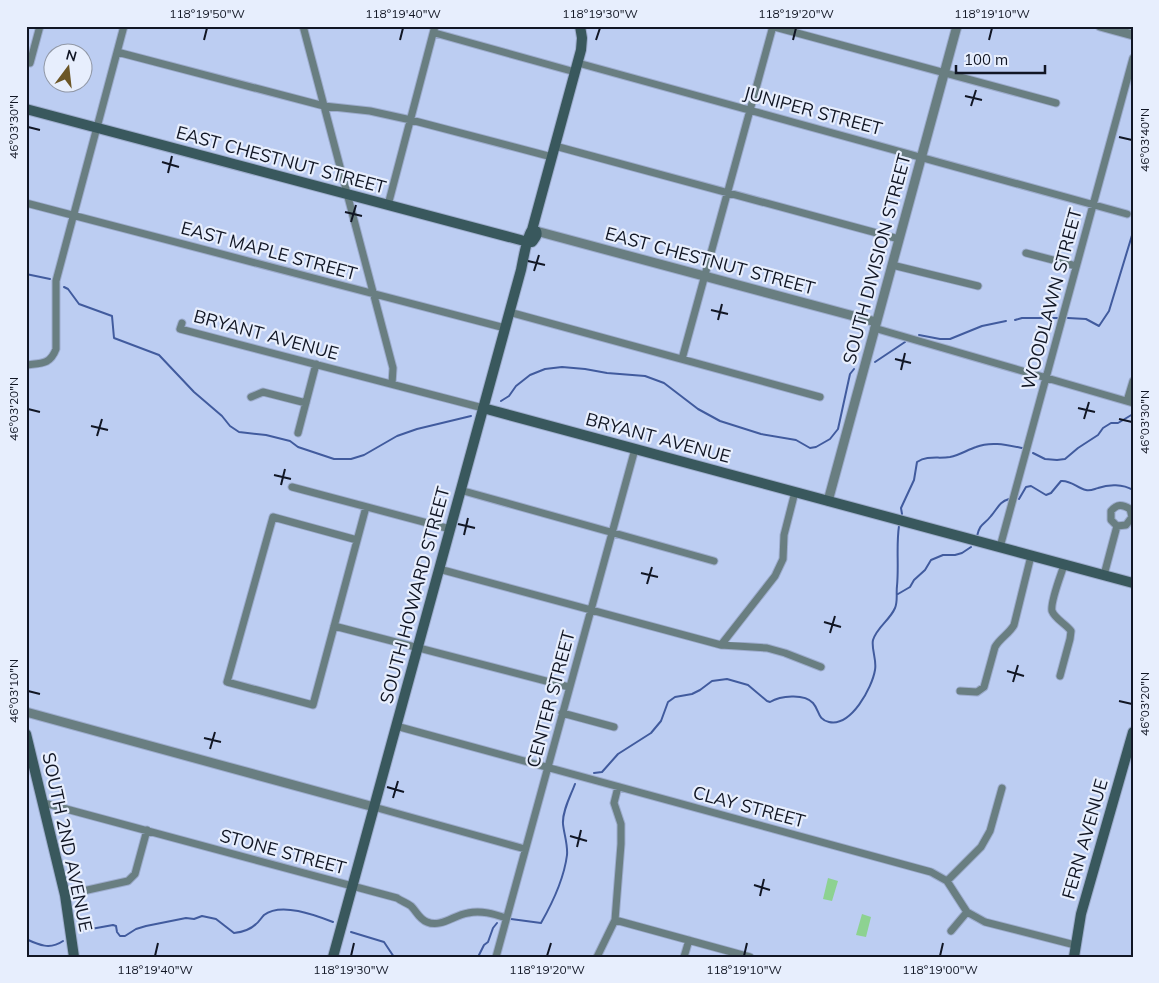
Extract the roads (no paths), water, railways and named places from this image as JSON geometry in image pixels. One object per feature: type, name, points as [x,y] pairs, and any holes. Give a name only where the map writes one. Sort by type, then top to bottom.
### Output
[{"type":"main road","points":[[528,242],[532,242],[537,236],[534,230],[535,219],[582,43],[580,26]]},
{"type":"main road","name":"EAST CHESTNUT STREET","points":[[26,109],[528,242]]},
{"type":"main road","name":"SOUTH HOWARD STREET","points":[[333,957],[528,242]]},
{"type":"main road","name":"BRYANT AVENUE","points":[[483,408],[1133,583]]},
{"type":"main road","name":"FERN AVENUE","points":[[1074,957],[1081,914],[1133,732]]},
{"type":"main road","name":"SOUTH 2ND AVENUE","points":[[26,734],[29,758],[44,803],[65,895],[74,957]]},
{"type":"street","points":[[30,63],[40,26]]},
{"type":"street","points":[[26,365],[46,362],[53,358],[56,349],[56,281],[124,26]]},
{"type":"street","points":[[303,26],[393,368],[392,384]]},
{"type":"street","points":[[682,359],[772,26],[1056,103]]},
{"type":"street","name":"SOUTH DIVISION STREET","points":[[828,501],[957,26]]},
{"type":"street","points":[[1100,26],[1133,35]]},
{"type":"street","points":[[388,205],[435,30]]},
{"type":"street","name":"JUNIPER STREET","points":[[435,30],[750,110],[1127,214]]},
{"type":"street","points":[[117,52],[324,106],[370,111],[411,120],[552,157]]},
{"type":"street","name":"WOODLAWN STREET","points":[[1000,547],[1133,58]]},
{"type":"street","points":[[555,146],[899,239]]},
{"type":"street","name":"EAST MAPLE STREET","points":[[26,203],[505,328]]},
{"type":"street","name":"EAST CHESTNUT STREET","points":[[534,230],[705,276],[875,325],[1130,402]]},
{"type":"street","points":[[1026,253],[1076,266]]},
{"type":"street","points":[[892,265],[978,286]]},
{"type":"street","points":[[509,312],[820,397]]},
{"type":"street","name":"BRYANT AVENUE","points":[[182,323],[180,329],[483,408]]},
{"type":"street","points":[[298,433],[316,364]]},
{"type":"street","points":[[1130,402],[1133,381]]},
{"type":"street","points":[[251,397],[263,392],[306,403]]},
{"type":"street","name":"CENTER STREET","points":[[496,957],[635,449]]},
{"type":"street","points":[[292,487],[450,529]]},
{"type":"street","points":[[460,490],[714,561]]},
{"type":"street","points":[[721,644],[775,576],[783,559],[784,535],[796,492]]},
{"type":"street","points":[[357,540],[273,517],[227,682],[313,705],[366,507]]},
{"type":"street","points":[[1104,575],[1117,526]]},
{"type":"street","points":[[960,692],[977,692],[984,687],[995,647],[1014,625],[1031,556]]},
{"type":"street","points":[[1060,676],[1071,631],[1052,611],[1064,565]]},
{"type":"street","points":[[439,568],[721,644],[767,648],[821,667]]},
{"type":"street","points":[[334,626],[570,687]]},
{"type":"street","points":[[26,712],[525,849]]},
{"type":"street","points":[[562,713],[614,727]]},
{"type":"street","name":"CLAY STREET","points":[[396,726],[925,870],[947,881]]},
{"type":"street","points":[[597,957],[615,920],[621,844],[621,824],[614,804],[618,787]]},
{"type":"street","points":[[1002,788],[990,832],[982,847],[947,881],[966,912],[985,922],[1076,945]]},
{"type":"street","name":"STONE STREET","points":[[44,803],[397,898],[410,906],[419,918],[429,923],[446,922],[459,914],[471,912],[488,912],[506,918]]},
{"type":"street","points":[[65,895],[128,881],[135,874],[147,830]]},
{"type":"street","points":[[951,931],[966,912]]},
{"type":"street","points":[[615,920],[750,957]]},
{"type":"street","points":[[684,957],[689,940]]},
{"type":"waterway","points":[[1068,318],[1086,319],[1099,326],[1109,311],[1133,232]]},
{"type":"waterway","points":[[26,274],[50,279]]},
{"type":"waterway","points":[[64,287],[68,289],[79,304],[112,316],[114,338],[159,355],[194,392],[239,432],[266,435],[290,441],[298,447],[334,459],[351,459],[364,455],[397,436],[417,429],[471,416]]},
{"type":"waterway","points":[[1015,320],[1022,318],[1057,318]]},
{"type":"waterway","points":[[919,335],[950,339],[982,326],[1006,321]]},
{"type":"waterway","points":[[875,362],[905,342]]},
{"type":"waterway","points":[[501,401],[509,396],[516,386],[530,375],[545,369],[562,367],[645,376],[664,383],[698,409],[720,421],[761,434],[796,440],[810,448],[816,447],[830,439],[838,429],[850,374],[854,369]]},
{"type":"waterway","points":[[1033,453],[1045,459],[1065,459],[1098,435],[1103,428],[1111,423],[1118,423],[1133,414]]},
{"type":"waterway","points":[[902,514],[901,508],[914,480],[917,462],[929,458],[954,456],[987,444],[1022,448]]},
{"type":"waterway","points":[[1019,499],[1026,487],[1031,486],[1046,495],[1051,493],[1061,481],[1088,490],[1116,485],[1133,490]]},
{"type":"waterway","points":[[977,536],[981,526],[1001,504],[1009,499]]},
{"type":"waterway","points":[[594,773],[602,772],[618,754],[651,733],[661,721],[668,702],[675,697],[692,694],[712,681],[727,679],[748,685],[770,702],[786,697],[804,698],[813,703],[825,721],[837,722],[845,719],[859,705],[870,686],[875,666],[873,640],[877,631],[893,612],[896,605],[899,526]]},
{"type":"waterway","points":[[898,594],[910,587],[931,560],[943,555],[962,553],[971,547]]},
{"type":"waterway","points":[[511,919],[541,923],[554,899],[561,882],[567,855],[563,824],[564,814],[575,784]]},
{"type":"waterway","points":[[26,902],[26,908]]},
{"type":"waterway","points":[[80,931],[113,925],[116,926],[120,936],[125,936],[136,929],[146,926],[186,918],[194,919],[202,916],[216,919],[234,933],[249,929],[264,915],[271,911],[279,910],[298,911],[333,922]]},
{"type":"waterway","points":[[478,957],[497,923]]},
{"type":"waterway","points":[[351,932],[384,942],[394,957]]},
{"type":"waterway","points":[[26,939],[40,945],[49,946],[63,941]]}]
